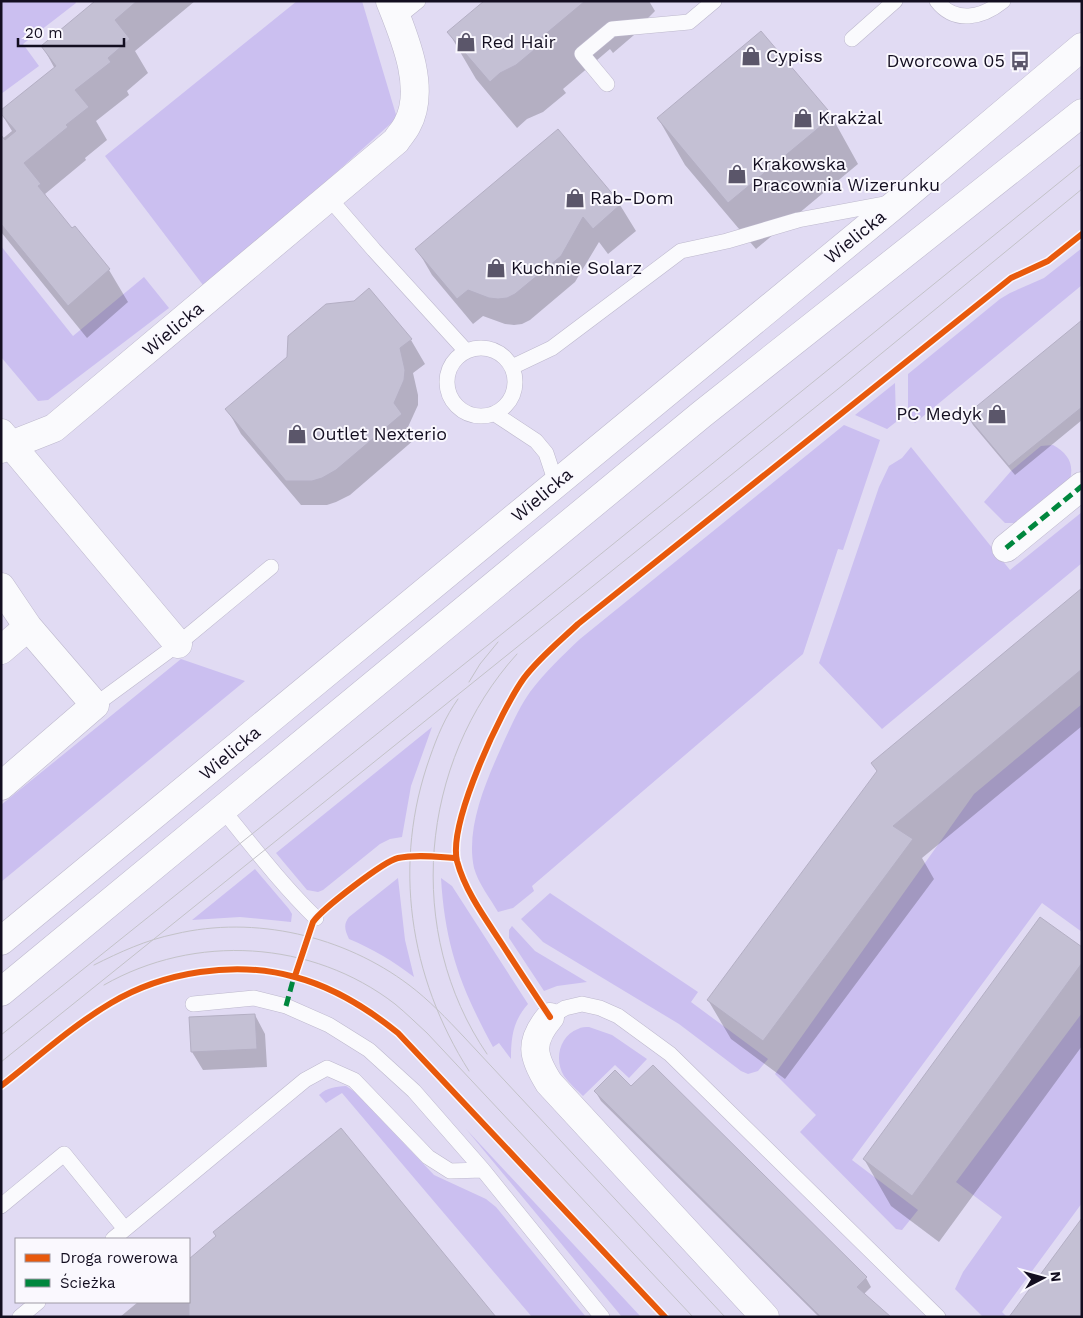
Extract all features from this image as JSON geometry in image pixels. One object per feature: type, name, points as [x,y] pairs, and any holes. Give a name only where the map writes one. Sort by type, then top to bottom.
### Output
[{"type":"main road","name":"Wielicka","points":[[178,644],[5,442],[54,428],[396,141],[408,125],[414,104],[414,77],[408,49],[394,10]]},
{"type":"main road","name":"Wielicka","points":[[1,941],[898,202],[1082,48]]},
{"type":"main road","points":[[1,992],[702,414],[1082,113]]},
{"type":"main road","points":[[1006,548],[1082,486]]},
{"type":"main road","points":[[1,587],[28,627],[96,705],[1,786]]},
{"type":"main road","points":[[1,650],[28,627]]},
{"type":"main road","points":[[550,1017],[539,1030],[535,1048],[538,1066],[548,1082],[766,1317]]},
{"type":"lane","points":[[394,10],[418,1]]},
{"type":"lane","points":[[607,84],[582,54],[612,29],[689,22],[714,1]]},
{"type":"lane","points":[[852,39],[895,1]]},
{"type":"lane","points":[[937,1],[943,10],[959,16],[976,16],[993,9],[1003,1]]},
{"type":"lane","points":[[329,198],[466,351]]},
{"type":"lane","points":[[512,367],[552,348],[682,251],[727,241],[798,220],[898,202]]},
{"type":"lane","points":[[487,348],[496,351],[506,358],[512,367],[515,388],[511,399],[504,408],[495,414],[472,415],[461,410],[454,402],[447,384],[452,364],[466,351],[487,348]]},
{"type":"lane","points":[[495,414],[536,441],[546,453],[556,483]]},
{"type":"lane","points":[[96,705],[178,644],[271,567]]},
{"type":"lane","points":[[222,810],[299,902],[316,918]]},
{"type":"lane","points":[[193,1004],[254,998],[286,1006],[329,1025],[369,1050],[414,1091],[482,1170],[602,1317]]},
{"type":"lane","points":[[550,1017],[565,1008],[582,1004],[600,1008],[618,1016],[670,1054],[938,1317]]},
{"type":"lane","points":[[114,1238],[305,1080],[327,1068],[354,1080],[428,1157],[450,1171],[482,1170]]},
{"type":"lane","points":[[1,1206],[64,1154],[125,1229]]},
{"type":"lane","points":[[20,1317],[37,1303]]},
{"type":"shaded area","points":[[1,1],[75,1],[76,3],[23,44],[39,66],[1,94]]},
{"type":"shaded area","points":[[297,1],[362,1],[397,118],[206,289],[105,156]]},
{"type":"shaded area","points":[[1,246],[73,336],[144,277],[169,308],[48,400],[38,401],[1,357]]},
{"type":"shaded area","points":[[1082,248],[1082,285],[915,423],[908,415],[908,374],[1000,299],[1044,278]]},
{"type":"shaded area","points":[[895,383],[896,422],[887,429],[855,415]]},
{"type":"shaded area","points":[[844,425],[880,440],[843,550],[838,549],[803,654],[532,886],[534,891],[513,908],[498,912],[481,885],[474,868],[472,852],[475,819],[485,785],[513,721],[530,692],[560,658],[580,639]]},
{"type":"shaded area","points":[[1053,445],[1067,456],[1071,465],[1069,483],[1016,523],[1005,523],[984,502],[1011,471],[1041,446]]},
{"type":"shaded area","points":[[911,447],[1010,570],[1082,512],[1082,563],[882,729],[819,663],[879,487],[889,466],[902,458]]},
{"type":"shaded area","points":[[181,659],[245,681],[1,882],[1,805]]},
{"type":"shaded area","points":[[1082,704],[1082,932],[1042,903],[852,1160],[918,1210],[902,1230],[896,1229],[800,1132],[816,1115],[775,1074],[974,794]]},
{"type":"shaded area","points":[[432,727],[411,786],[402,837],[390,839],[380,844],[323,890],[318,892],[307,890],[276,853]]},
{"type":"shaded area","points":[[255,869],[289,909],[292,914],[291,922],[240,917],[192,920]]},
{"type":"shaded area","points":[[398,878],[405,940],[414,977],[383,956],[349,939],[345,925],[349,917]]},
{"type":"shaded area","points":[[441,878],[452,886],[528,1004],[516,1023],[511,1059],[499,1043],[493,1047],[464,986],[446,925]]},
{"type":"shaded area","points":[[550,893],[698,992],[691,1002],[768,1059],[758,1071],[748,1074],[741,1071],[679,1024],[543,942],[521,919]]},
{"type":"shaded area","points":[[512,926],[535,951],[587,982],[557,986],[544,991],[509,938],[509,930]]},
{"type":"shaded area","points":[[1082,1013],[1082,1203],[1002,1312],[1007,1317],[983,1317],[955,1289],[963,1272],[1002,1217],[956,1182]]},
{"type":"shaded area","points":[[589,1027],[612,1035],[647,1059],[629,1078],[615,1065],[583,1096],[564,1076],[559,1063],[559,1056],[566,1037],[579,1028]]},
{"type":"shaded area","points":[[346,1086],[355,1092],[434,1175],[486,1199],[496,1207],[586,1317],[532,1317],[342,1093],[326,1103],[319,1095],[335,1087]]},
{"type":"shaded area","points":[[466,1129],[641,1317],[622,1317]]},
{"type":"building","points":[[95,1],[137,1],[115,20],[130,39],[108,58],[111,62],[75,90],[89,107],[24,163],[41,184],[38,186],[72,228],[75,226],[110,269],[68,306],[1,224],[1,135],[5,140],[16,131],[1,114],[1,110],[56,66],[41,46]]},
{"type":"building","points":[[484,1],[585,1],[536,42],[540,45],[516,65],[500,73],[490,82],[447,32]]},
{"type":"building","points":[[761,31],[833,116],[728,203],[657,118]]},
{"type":"building","points":[[558,129],[621,204],[593,229],[583,217],[561,256],[515,294],[507,298],[498,299],[489,298],[468,290],[457,299],[415,249]]},
{"type":"building","points":[[369,288],[412,339],[400,348],[405,370],[404,380],[394,403],[402,414],[336,470],[312,481],[286,481],[225,409],[287,357],[288,336],[326,304],[354,301]]},
{"type":"building","points":[[1082,320],[1082,407],[1009,466],[966,415]]},
{"type":"building","points":[[1082,588],[1082,669],[893,826],[913,839],[763,1041],[707,1000],[877,771],[871,763]]},
{"type":"building","points":[[1040,917],[1082,947],[1082,963],[912,1196],[863,1159]]},
{"type":"building","points":[[255,1014],[257,1049],[191,1052],[189,1017]]},
{"type":"building","points":[[653,1065],[867,1277],[857,1287],[891,1317],[821,1317],[594,1091],[615,1070],[631,1086]]},
{"type":"building","points":[[341,1128],[496,1317],[189,1317],[190,1258],[216,1236],[213,1232]]},
{"type":"building","points":[[1082,1218],[1082,1317],[1009,1317]]},
{"type":"tram line","points":[[1,1035],[533,609],[1082,164]]},
{"type":"tram line","points":[[1,1062],[843,385],[1082,189]]},
{"type":"tram line","points":[[469,682],[480,664],[498,642]]},
{"type":"tram line","points":[[487,1054],[460,1007],[443,956],[434,903],[434,849],[443,796],[459,745],[484,697],[517,654]]},
{"type":"tram line","points":[[458,699],[445,720],[436,742],[418,797],[412,838],[410,878],[413,919],[420,958],[432,997],[449,1035],[469,1071]]},
{"type":"tram line","points":[[94,965],[133,947],[175,934],[205,929],[236,927],[298,934],[327,942],[384,968],[431,1003],[725,1317]]},
{"type":"tram line","points":[[104,985],[139,968],[176,957],[214,951],[252,951],[290,956],[327,967],[362,983],[395,1004],[427,1033],[693,1317]]},
{"type":"marked path","points":[[1006,548],[1082,486]]},
{"type":"marked path","points":[[286,1006],[295,973]]},
{"type":"cycle path","points":[[550,1017],[476,904],[465,883],[457,861],[456,844],[460,821],[478,767],[514,693],[524,678],[578,624],[1011,278],[1048,261],[1082,234]]},
{"type":"cycle path","points":[[295,976],[313,922],[328,907],[367,876],[398,858],[420,856],[456,858]]},
{"type":"cycle path","points":[[1,1086],[97,1012],[131,992],[153,983],[200,972],[224,970],[272,972],[309,981],[349,999],[398,1033],[665,1317]]},
{"type":"place","name":"Red Hair","points":[[466,42]]},
{"type":"place","name":"Cypiss","points":[[751,56]]},
{"type":"place","name":"Dworcowa 05","points":[[1020,61]]},
{"type":"place","name":"Krakżal","points":[[803,118]]},
{"type":"place","name":"Krakowska Pracownia Wizerunku","points":[[737,174]]},
{"type":"place","name":"Rab-Dom","points":[[575,198]]},
{"type":"place","name":"Kuchnie Solarz","points":[[496,268]]},
{"type":"place","name":"PC Medyk","points":[[997,414]]},
{"type":"place","name":"Outlet Nexterio","points":[[297,434]]}]
